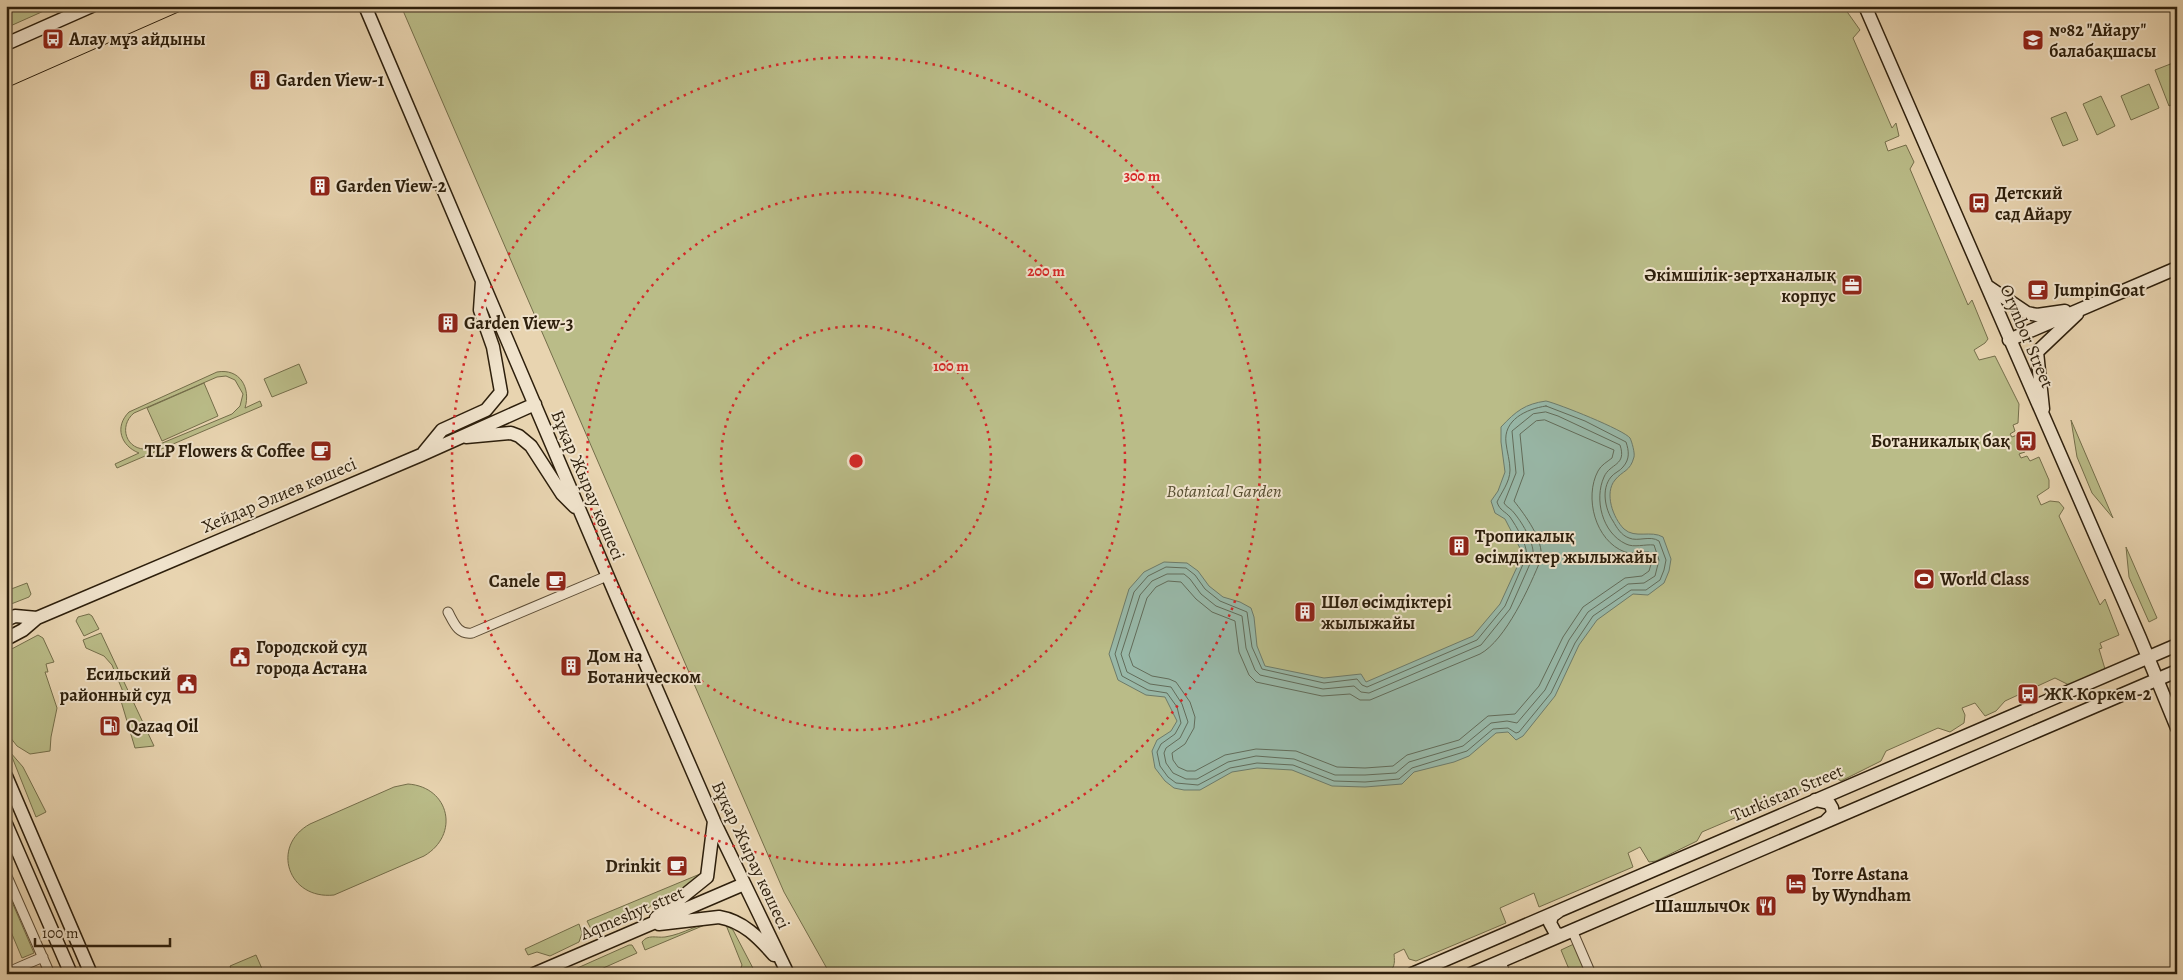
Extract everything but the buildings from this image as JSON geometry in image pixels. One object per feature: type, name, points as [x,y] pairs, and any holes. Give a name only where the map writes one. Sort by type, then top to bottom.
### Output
[{"type":"street","points":[[6,44],[92,6]]},
{"type":"street","name":"Бұқар Жырау көшесі","points":[[365,6],[607,576],[714,821],[787,970]]},
{"type":"street","name":"Orynbor Street","points":[[1865,6],[2156,679]]},
{"type":"street","points":[[2009,340],[2177,268]]},
{"type":"street","points":[[421,455],[442,430],[486,410],[501,392],[495,355],[480,310],[482,278]]},
{"type":"street","points":[[1987,286],[2027,314],[2037,315],[2082,308]]},
{"type":"street","points":[[2044,420],[2037,352],[2082,308]]},
{"type":"street","name":"Хейдар Әлиев көшесі","points":[[6,639],[23,630],[37,618],[421,455],[534,404]]},
{"type":"street","points":[[460,437],[511,433],[519,436],[532,446],[562,494],[580,512]]},
{"type":"street","points":[[448,612],[458,630],[466,634],[472,633],[607,576]]},
{"type":"street","name":"Хейдар Әлиев көшесі","points":[[9,618],[37,618]]},
{"type":"street","points":[[6,646],[23,630]]},
{"type":"street","name":"Turkistan Street","points":[[1412,974],[2177,645]]},
{"type":"street","points":[[1470,974],[2177,671]]},
{"type":"street","points":[[2156,679],[2177,728]]},
{"type":"street","points":[[1877,774],[1871,779],[1870,786],[1872,790],[1878,794],[1890,794]]},
{"type":"street","points":[[6,776],[91,974]]},
{"type":"street","points":[[1816,800],[1829,803],[1832,808],[1833,814],[1826,821]]},
{"type":"street","points":[[646,926],[707,877],[714,821]]},
{"type":"street","points":[[6,824],[70,974]]},
{"type":"street","points":[[6,874],[50,974]]},
{"type":"street","name":"Aqmeshyt stret","points":[[534,974],[744,884]]},
{"type":"street","points":[[1562,910],[1552,916],[1550,923],[1556,934],[1567,932]]},
{"type":"street","points":[[646,926],[719,917],[726,918],[740,924],[758,936],[787,970]]},
{"type":"street","points":[[1567,932],[1591,974]]},
{"type":"street","points":[[1500,936],[1511,939],[1514,945],[1511,952],[1500,961]]},
{"type":"street","points":[[6,973],[43,957]]},
{"type":"street","points":[[1500,961],[1506,974]]},
{"type":"green space","points":[[6,6],[55,6],[8,27],[6,26]]},
{"type":"green space","name":"Botanical Garden","points":[[401,6],[1843,6],[1860,30],[1853,38],[1892,128],[1896,123],[1899,136],[1885,142],[1888,151],[1906,145],[1914,162],[1910,169],[1968,305],[1972,300],[1988,339],[1974,350],[1979,360],[1995,356],[2019,404],[2018,423],[2013,425],[2015,431],[2010,434],[2012,437],[2017,435],[2025,452],[2019,454],[2021,458],[2027,456],[2030,461],[2039,457],[2049,480],[2049,488],[2037,496],[2041,505],[2050,501],[2059,502],[2064,508],[2059,516],[2100,605],[2105,599],[2119,635],[2100,643],[2102,648],[2099,649],[2105,669],[2069,685],[2055,678],[2005,701],[1996,711],[1985,716],[1975,703],[1962,708],[1965,715],[1964,723],[1950,732],[1938,728],[1886,751],[1881,761],[1841,781],[1833,776],[1702,832],[1697,841],[1656,861],[1649,862],[1640,847],[1628,853],[1633,867],[1539,907],[1534,893],[1500,908],[1506,923],[1416,961],[1409,959],[1404,949],[1394,954],[1394,966],[1385,974],[830,974],[784,892]]},
{"type":"green space","points":[[2173,63],[2177,74],[2177,102],[2169,106],[2155,70]]},
{"type":"green space","points":[[2149,84],[2159,108],[2131,120],[2121,96]]},
{"type":"green space","points":[[2101,96],[2115,126],[2097,135],[2083,104]]},
{"type":"green space","points":[[2066,112],[2078,140],[2063,146],[2051,118]]},
{"type":"green space","points":[[299,364],[307,383],[272,397],[264,379]]},
{"type":"green space","points":[[217,372],[232,373],[242,381],[246,393],[245,408],[260,401],[262,406],[117,468],[115,464],[139,453],[128,446],[122,436],[122,424],[129,412]],"holes":[[[226,376],[235,380],[243,394],[240,406],[232,414],[148,449],[140,449],[134,446],[127,437],[126,424],[134,413],[217,377]]]},
{"type":"green space","points":[[204,383],[218,416],[162,441],[147,408]]},
{"type":"green space","points":[[2071,420],[2113,518],[2092,493],[2077,457]]},
{"type":"green space","points":[[2126,547],[2157,618],[2149,622],[2129,577]]},
{"type":"green space","points":[[27,583],[31,594],[29,597],[6,606],[6,591]]},
{"type":"green space","points":[[89,614],[99,629],[84,636],[76,621],[78,617]]},
{"type":"green space","points":[[101,633],[154,746],[135,748],[121,701],[126,699],[112,665],[104,656],[86,648],[83,640]]},
{"type":"green space","points":[[38,635],[43,638],[54,662],[46,664],[48,672],[45,672],[57,708],[50,751],[30,754],[17,746],[6,732],[6,652]]},
{"type":"green space","points":[[10,752],[23,767],[46,812],[36,817]]},
{"type":"green space","points":[[408,784],[422,787],[433,794],[441,803],[445,813],[446,825],[443,836],[435,847],[424,856],[334,895],[318,894],[305,889],[296,881],[290,870],[288,857],[290,845],[298,834],[310,824],[394,787]]},
{"type":"green space","points":[[700,874],[704,876],[700,880],[658,900],[642,913],[598,933],[592,931],[587,921]]},
{"type":"green space","points":[[6,888],[34,953],[22,958],[6,920]]},
{"type":"green space","points":[[719,919],[645,950],[642,942],[650,937],[672,936]]},
{"type":"green space","points":[[579,924],[582,933],[579,942],[550,956],[537,952],[528,955],[525,949]]},
{"type":"green space","points":[[726,925],[733,930],[756,974],[741,974],[742,965]]},
{"type":"green space","points":[[1576,943],[1589,974],[1571,974],[1561,950]]},
{"type":"green space","points":[[632,945],[637,953],[590,974],[564,974]]},
{"type":"green space","points":[[256,955],[263,971],[256,974],[233,974],[230,966]]},
{"type":"water","points":[[1546,401],[1577,412],[1630,438],[1634,457],[1630,466],[1612,485],[1610,498],[1613,512],[1616,519],[1628,532],[1653,534],[1663,537],[1671,559],[1664,583],[1648,595],[1633,594],[1597,620],[1579,645],[1555,696],[1523,736],[1516,740],[1508,732],[1496,733],[1469,756],[1454,762],[1414,772],[1402,784],[1365,787],[1332,786],[1292,770],[1257,768],[1232,772],[1200,790],[1174,788],[1165,781],[1155,768],[1152,751],[1157,740],[1171,731],[1177,721],[1165,697],[1146,695],[1118,680],[1109,654],[1129,589],[1144,572],[1164,562],[1187,563],[1198,571],[1209,586],[1223,597],[1240,602],[1251,608],[1254,617],[1257,646],[1265,666],[1324,678],[1361,674],[1366,682],[1473,636],[1500,604],[1523,554],[1505,519],[1495,513],[1491,501],[1498,491],[1505,472],[1501,427],[1521,409]]},
{"type":"tram line","points":[[6,88],[192,6]]},
{"type":"place","name":"Алау мұз айдыны","points":[[53,39]]},
{"type":"place","name":"№82 \"Айару\" балабақшасы","points":[[2033,40]]},
{"type":"place","name":"Garden View-1","points":[[260,80]]},
{"type":"place","name":"Garden View-2","points":[[320,186]]},
{"type":"place","name":"Детский сад Айару","points":[[1979,203]]},
{"type":"place","name":"Әкімшілік-зертханалық корпус","points":[[1852,285]]},
{"type":"place","name":"JumpinGoat","points":[[2038,290]]},
{"type":"place","name":"Garden View-3","points":[[448,323]]},
{"type":"place","name":"Ботаникалық бақ","points":[[2026,441]]},
{"type":"place","name":"TLP Flowers & Coffee","points":[[321,451]]},
{"type":"place","name":"Тропикалық өсімдіктер жылыжайы","points":[[1459,546]]},
{"type":"place","name":"World Class","points":[[1924,579]]},
{"type":"place","name":"Canele","points":[[556,581]]},
{"type":"place","name":"Шөл өсімдіктері жылыжайы","points":[[1305,612]]},
{"type":"place","name":"Городской суд города Астана","points":[[240,657]]},
{"type":"place","name":"Дом на Ботаническом","points":[[571,666]]},
{"type":"place","name":"Есильский районный суд","points":[[187,684]]},
{"type":"place","name":"ЖК Коркем-2","points":[[2028,694]]},
{"type":"place","name":"Qazaq Oil","points":[[110,726]]},
{"type":"place","name":"Drinkit","points":[[677,866]]},
{"type":"place","name":"Torre Astana by Wyndham","points":[[1796,884]]},
{"type":"place","name":"ШашлычОк","points":[[1766,906]]}]
